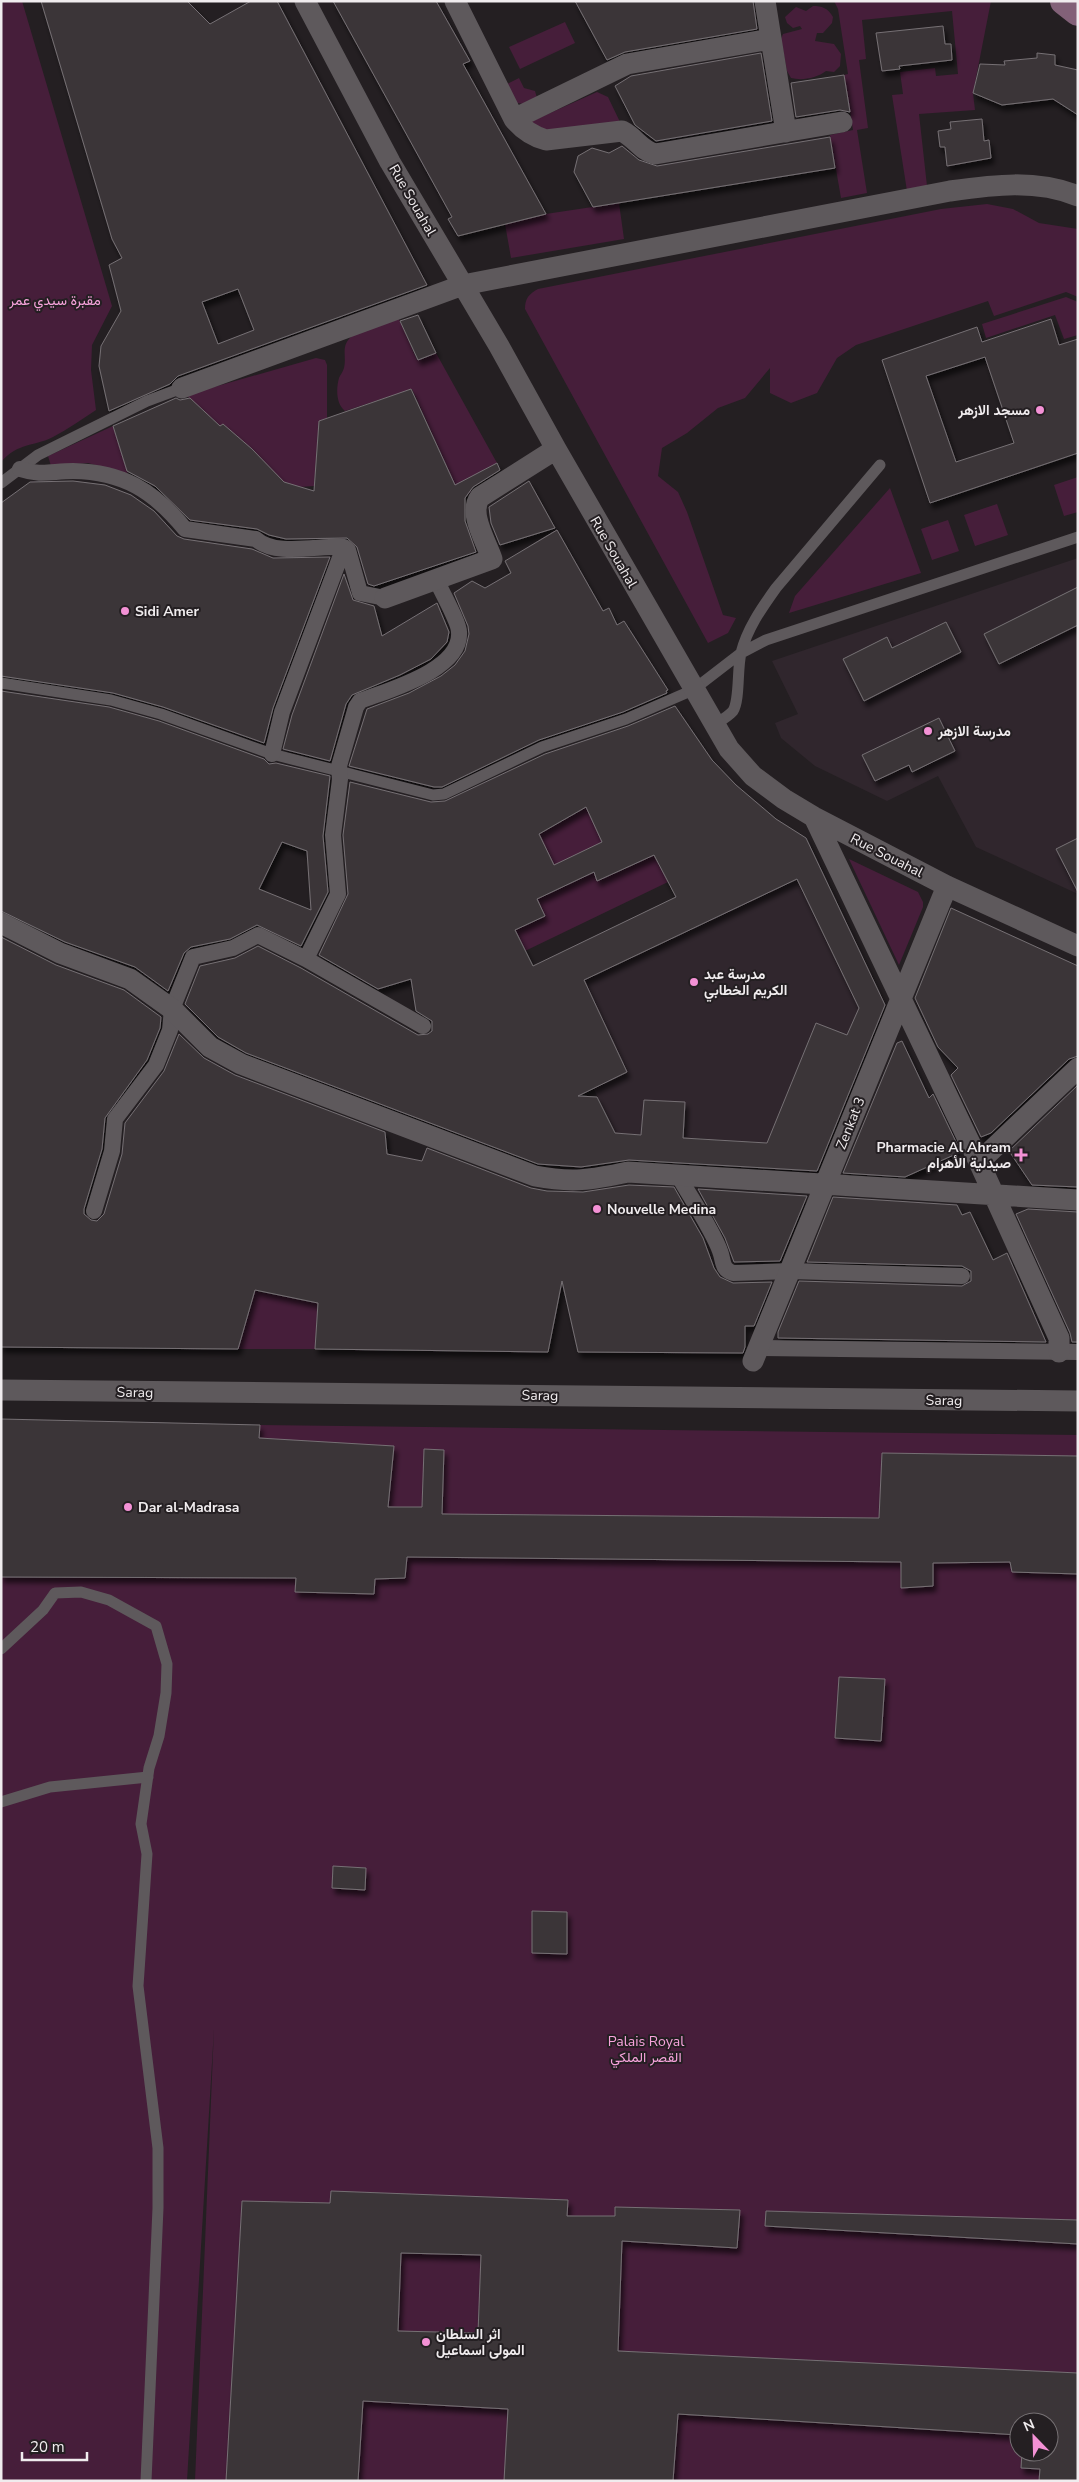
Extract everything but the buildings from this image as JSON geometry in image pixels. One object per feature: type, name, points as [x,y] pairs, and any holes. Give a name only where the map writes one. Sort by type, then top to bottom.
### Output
[{"type":"main road","points":[[1064,1],[1078,12]]},
{"type":"street","name":"Rue Souahal","points":[[305,1],[390,162],[463,285],[693,690],[729,749],[753,776],[784,799],[814,817],[947,886],[1078,946]]},
{"type":"street","points":[[455,1],[514,119],[523,130],[546,140],[622,131],[632,136],[640,147],[655,154],[842,122]]},
{"type":"street","points":[[765,1],[786,132]]},
{"type":"street","points":[[514,119],[627,64],[771,39]]},
{"type":"street","points":[[182,388],[463,285],[950,191],[994,185],[1037,185],[1078,196]]},
{"type":"street","points":[[344,546],[348,550],[360,593],[385,598],[492,558],[476,515],[476,503],[480,497],[556,449]]},
{"type":"street","points":[[20,468],[35,474],[72,471],[112,475],[127,480],[168,509],[184,529],[256,539],[262,544],[296,550],[344,546]]},
{"type":"street","points":[[272,754],[282,712],[344,546]]},
{"type":"street","points":[[306,959],[338,894],[333,835],[339,772],[356,707],[360,702],[437,669],[458,646],[460,631],[436,579]]},
{"type":"street","points":[[814,817],[979,1162],[1059,1338],[1068,1352]]},
{"type":"street","name":"Zenkat 3","points":[[756,1355],[947,886]]},
{"type":"street","points":[[1,923],[60,953],[130,979],[172,1009],[210,1047],[241,1064],[535,1176],[560,1181],[584,1181],[628,1172],[1078,1200]]},
{"type":"street","points":[[94,1211],[112,1151],[115,1120],[156,1066],[170,1030],[172,1009],[193,957],[233,948],[258,935],[306,959],[423,1026]]},
{"type":"street","points":[[979,1162],[1078,1068]]},
{"type":"street","points":[[678,1175],[721,1252],[723,1266],[727,1271],[733,1273],[790,1271],[962,1276]]},
{"type":"street","points":[[756,1355],[1068,1352]]},
{"type":"street","name":"Sarag","points":[[1,1390],[1078,1401]]},
{"type":"lane","points":[[1,482],[38,454],[147,401],[182,388]]},
{"type":"lane","points":[[714,725],[732,711],[737,698],[736,678],[748,632],[776,588],[880,464]]},
{"type":"lane","points":[[1,683],[111,700],[161,714],[272,754],[433,795],[444,794],[542,746],[626,718],[693,690],[741,653],[766,640],[1078,537]]},
{"type":"lane","points":[[1,1649],[42,1610],[55,1593],[82,1592],[109,1600],[156,1626],[167,1664],[166,1693],[159,1736],[148,1776],[141,1824],[147,1854],[138,1986],[158,2148],[158,2208],[146,2481]]},
{"type":"lane","points":[[1,1802],[50,1787],[148,1776]]},
{"type":"shaded area","name":"مدرسة الازهر","points":[[1078,558],[1078,894],[976,847],[938,776],[887,801],[815,766],[781,738],[775,723],[798,714],[772,661]]},
{"type":"shaded area","name":"مدرسة عبد الكريم الخطابي","points":[[781,847],[859,1008],[803,1145],[615,1133],[534,966]]},
{"type":"green space","name":"مقبرة سيدي عمر","points":[[1,1],[22,1],[112,306],[92,345],[91,370],[96,410],[53,437],[14,451],[1,462]]},
{"type":"green space","points":[[834,1],[991,1],[973,93],[975,110],[919,114],[927,186],[907,191],[892,95],[903,94],[900,72],[935,68],[936,76],[958,74],[952,11],[862,20],[866,59],[859,60],[868,128],[857,130],[867,193],[841,198],[830,135],[853,130],[844,75],[848,74],[838,9]]},
{"type":"green space","points":[[813,6],[824,8],[833,17],[832,23],[823,33],[817,33],[815,41],[834,44],[841,54],[840,66],[834,72],[826,71],[809,78],[791,78],[787,71],[781,39],[783,34],[802,29],[800,26],[793,28],[787,23],[785,17],[796,7],[806,11]]},
{"type":"green space","points":[[565,22],[575,43],[520,69],[509,47]]},
{"type":"green space","points":[[519,78],[524,88],[535,91],[537,98],[524,104],[517,103],[507,84]]},
{"type":"green space","points":[[597,92],[608,97],[620,122],[555,131],[546,130],[530,122]]},
{"type":"green space","points":[[619,203],[624,239],[511,258],[505,224],[539,215]]},
{"type":"green space","points":[[987,204],[1013,209],[1039,223],[1078,229],[1078,297],[1066,292],[994,316],[988,301],[856,345],[837,358],[817,393],[791,403],[770,393],[770,368],[745,398],[718,408],[687,433],[662,448],[658,476],[678,492],[687,512],[723,615],[736,618],[728,633],[708,643],[525,309],[528,297],[538,289],[941,209]]},
{"type":"green space","points":[[1066,297],[1078,302],[1078,335],[1064,339],[1055,315],[986,338],[982,324]]},
{"type":"green space","points":[[398,317],[417,360],[436,353],[497,463],[466,480],[471,492],[461,498],[412,389],[345,411],[338,400],[338,382],[345,364],[345,347],[348,340],[361,330]]},
{"type":"green space","points":[[316,358],[325,360],[327,365],[327,418],[319,421],[314,486],[299,487],[284,482],[223,424],[220,426],[186,395]]},
{"type":"green space","points":[[113,426],[128,474],[88,463],[51,466],[48,456]]},
{"type":"green space","points":[[1078,477],[1078,512],[1064,516],[1054,485]]},
{"type":"green space","points":[[890,488],[921,573],[789,613],[795,596]]},
{"type":"green space","points":[[997,504],[1008,535],[975,546],[964,515]]},
{"type":"green space","points":[[948,520],[959,551],[932,560],[921,529]]},
{"type":"green space","points":[[619,789],[668,882],[525,951],[484,865]]},
{"type":"green space","points":[[849,859],[918,892],[923,902],[923,907],[899,965]]},
{"type":"green space","points":[[255,1291],[318,1303],[315,1349],[238,1349]]},
{"type":"green space","name":"Palais Royal القصر الملكي","points":[[260,1425],[1078,1435],[1078,2481],[195,2481],[214,2029],[187,2481],[1,2481],[1,1577],[251,1576]]},
{"type":"place","name":"مسجد الازهر","points":[[1040,410]]},
{"type":"place","name":"Sidi Amer","points":[[125,611]]},
{"type":"place","name":"مدرسة الازهر","points":[[928,731]]},
{"type":"place","name":"مدرسة عبد الكريم الخطابي","points":[[694,982]]},
{"type":"place","name":"Pharmacie Al Ahram صيدلية الأهرام","points":[[1021,1155]]},
{"type":"place","name":"Nouvelle Medina","points":[[597,1209]]},
{"type":"place","name":"Dar al-Madrasa","points":[[128,1507]]},
{"type":"place","name":"اثر السلطان المولى اسماعيل","points":[[426,2342]]}]
